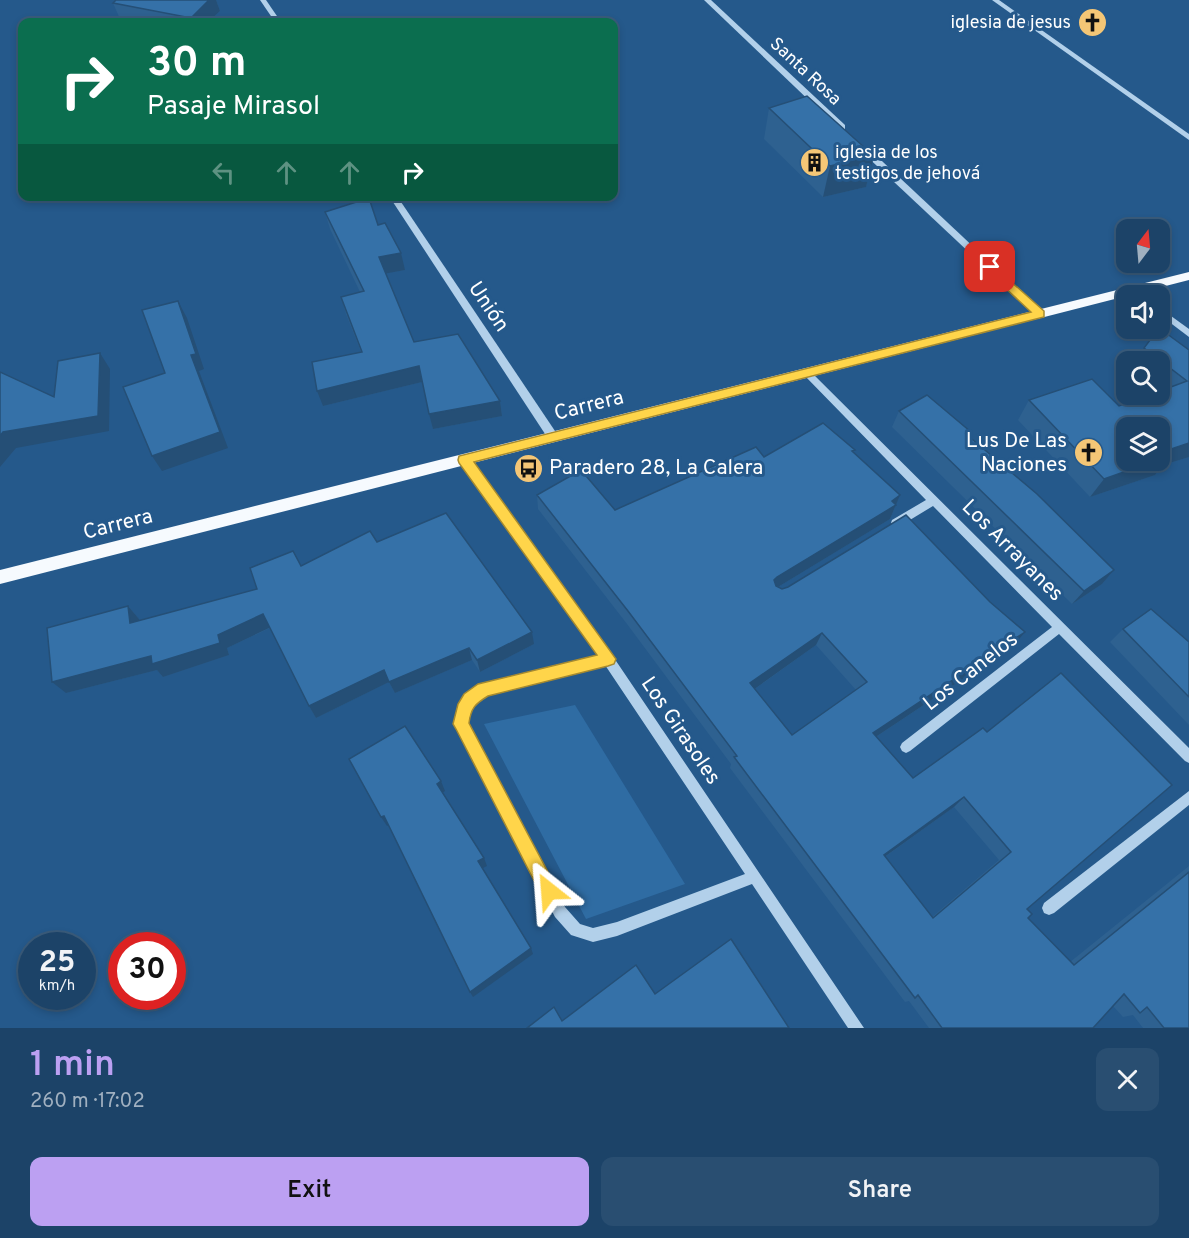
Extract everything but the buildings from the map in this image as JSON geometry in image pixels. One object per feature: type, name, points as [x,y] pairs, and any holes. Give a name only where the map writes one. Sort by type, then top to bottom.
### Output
[{"type":"main road","name":"Carrera","points":[[1160,285],[1189,276]]},
{"type":"main road","name":"Carrera","points":[[0,577],[1040,314],[1116,297]]},
{"type":"street","points":[[263,0],[275,18]]},
{"type":"street","name":"Santa Rosa","points":[[707,0],[852,137]]},
{"type":"street","points":[[995,0],[1189,138]]},
{"type":"street","points":[[861,145],[1040,314]]},
{"type":"street","name":"Unión","points":[[396,201],[553,437]]},
{"type":"street","points":[[1170,319],[1189,334]]},
{"type":"street","name":"Los Arrayanes","points":[[807,373],[1189,757]]},
{"type":"street","name":"Los Girasoles","points":[[464,460],[608,659],[857,1028]]},
{"type":"street","points":[[885,530],[934,500]]},
{"type":"street","name":"Los Canelos","points":[[906,747],[1060,627]]},
{"type":"street","points":[[608,659],[484,689],[470,699],[463,709],[461,724],[560,912],[576,930],[593,934],[616,929],[754,878]]},
{"type":"street","points":[[1050,908],[1189,797]]},
{"type":"shaded area","points":[[575,705],[685,884],[586,919],[484,724]]},
{"type":"place","name":"iglesia de jesus","points":[[1092,23]]},
{"type":"place","name":"iglesia de los testigos de jehová","points":[[814,163]]},
{"type":"place","name":"Lus De Las Naciones","points":[[1088,453]]},
{"type":"place","name":"Paradero 28, La Calera","points":[[528,468]]},
{"type":"route","points":[[549,891],[461,724],[463,709],[470,699],[484,689],[608,659],[464,460],[1040,314],[990,267]]}]
